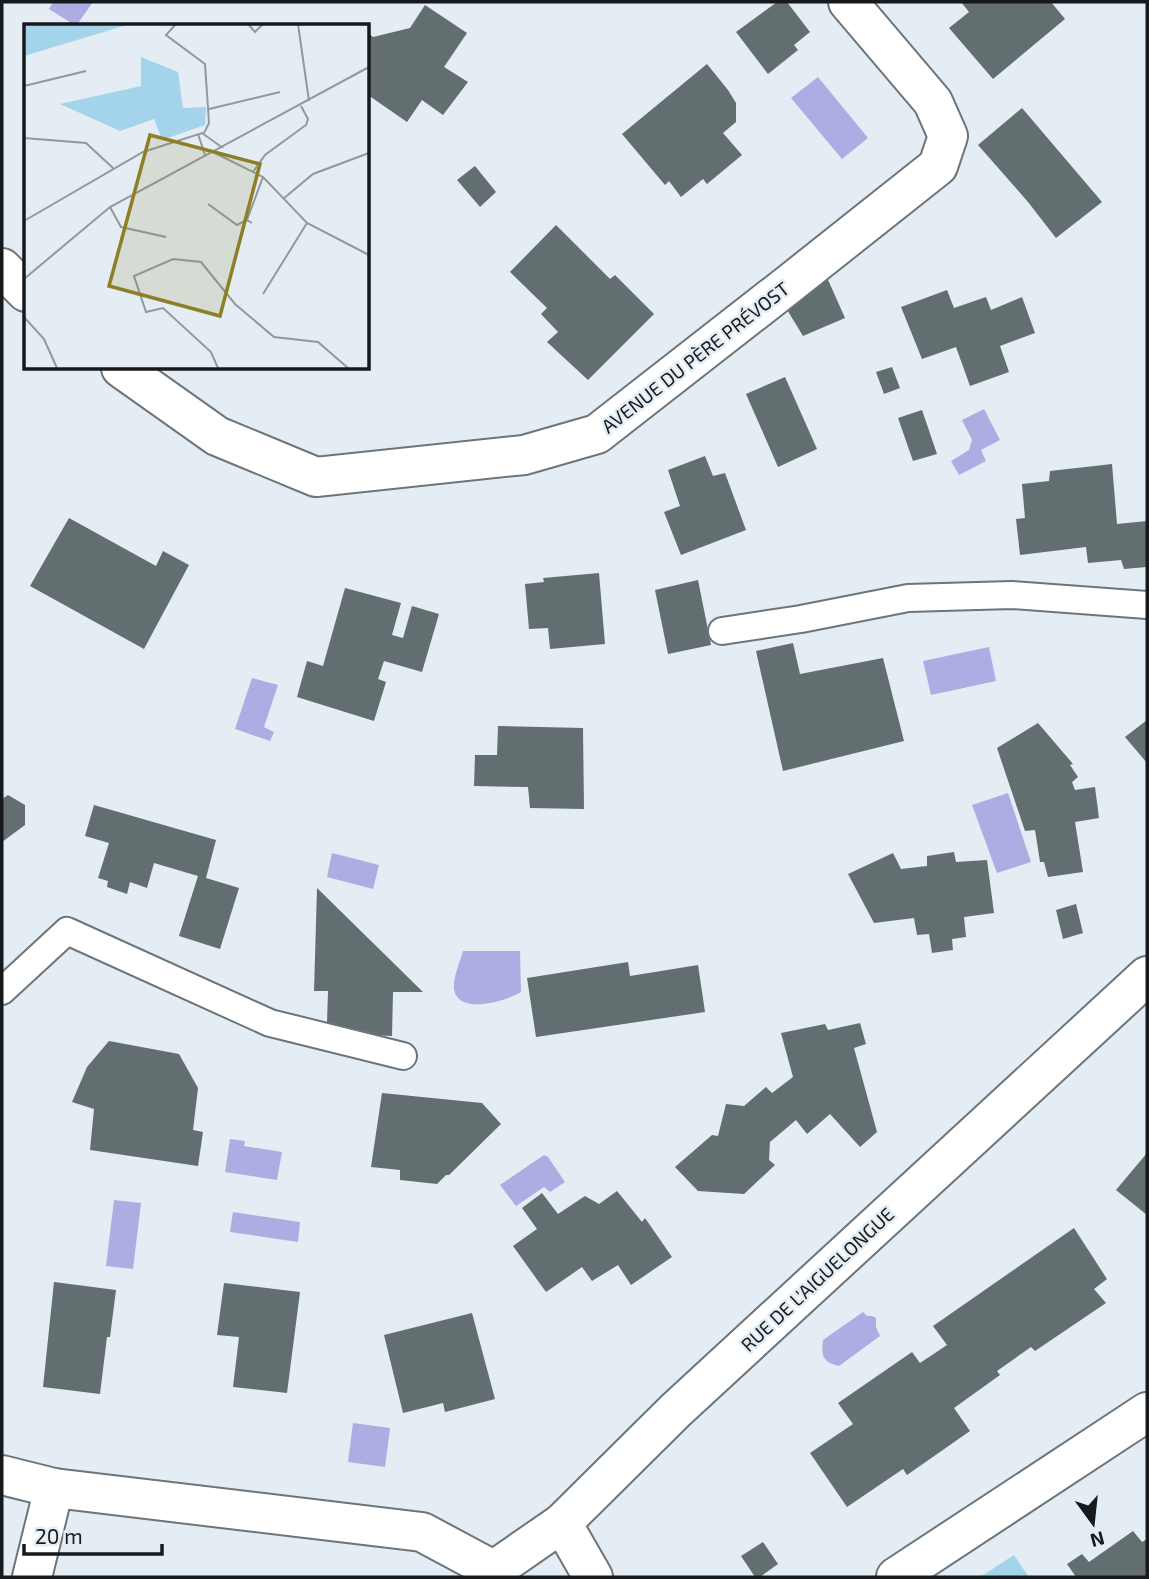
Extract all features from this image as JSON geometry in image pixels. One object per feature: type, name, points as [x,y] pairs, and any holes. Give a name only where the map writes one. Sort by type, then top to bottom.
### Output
[{"type":"street","name":"AVENUE DU PÈRE PRÉVOST","points":[[122,369],[217,436],[316,477],[524,456],[597,434],[938,166],[948,136],[933,102],[848,2]]},
{"type":"street","points":[[2,268],[24,290]]},
{"type":"street","name":"RUE DE L'AIGUELONGUE","points":[[488,1574],[562,1523],[676,1410],[1147,976]]},
{"type":"street","points":[[896,1577],[1147,1412]]},
{"type":"street","points":[[2,1475],[54,1488],[422,1532],[488,1574]]},
{"type":"street","points":[[32,1577],[54,1488]]},
{"type":"street","points":[[562,1523],[593,1577]]},
{"type":"lane","points":[[722,631],[802,619],[908,598],[1012,594],[1147,605]]},
{"type":"lane","points":[[2,991],[67,931],[270,1023],[403,1056]]},
{"type":"shaded area","points":[[53,2],[93,2],[77,24],[73,24],[49,9]]},
{"type":"shaded area","points":[[818,77],[868,138],[842,159],[791,98]]},
{"type":"shaded area","points":[[984,409],[1000,440],[981,450],[986,461],[959,475],[951,461],[969,450],[972,440],[962,420]]},
{"type":"shaded area","points":[[989,647],[996,681],[931,695],[923,661]]},
{"type":"shaded area","points":[[252,678],[278,685],[264,727],[274,732],[270,741],[235,729]]},
{"type":"shaded area","points":[[1008,793],[1031,862],[997,873],[972,805]]},
{"type":"shaded area","points":[[332,853],[379,865],[373,889],[327,877]]},
{"type":"shaded area","points":[[463,951],[520,951],[521,992],[483,1004],[464,1002],[457,997],[454,989]]},
{"type":"shaded area","points":[[230,1139],[245,1141],[244,1146],[282,1152],[277,1180],[225,1172]]},
{"type":"shaded area","points":[[544,1155],[565,1182],[550,1192],[544,1187],[516,1206],[500,1185]]},
{"type":"shaded area","points":[[114,1200],[141,1203],[133,1269],[106,1266]]},
{"type":"shaded area","points":[[233,1212],[300,1222],[298,1242],[230,1232]]},
{"type":"shaded area","points":[[863,1312],[876,1318],[880,1336],[839,1366],[826,1360],[822,1350],[823,1340]]},
{"type":"shaded area","points":[[353,1423],[390,1428],[385,1467],[348,1462]]},
{"type":"shaded area","points":[[1014,1555],[1029,1577],[980,1577]]},
{"type":"building","points":[[777,2],[787,2],[810,32],[794,45],[798,50],[768,74],[736,32]]},
{"type":"building","points":[[961,2],[1051,2],[1065,19],[993,79],[949,28],[969,12]]},
{"type":"building","points":[[425,5],[467,33],[444,67],[468,82],[443,115],[422,100],[407,122],[369,96],[369,34],[373,37],[410,28]]},
{"type":"building","points":[[707,64],[736,103],[736,122],[723,133],[742,155],[707,184],[703,179],[681,197],[669,181],[665,185],[622,134]]},
{"type":"building","points":[[1022,108],[1102,202],[1056,238],[978,145]]},
{"type":"building","points":[[475,166],[496,192],[480,207],[457,180]]},
{"type":"building","points":[[556,225],[610,279],[615,275],[654,314],[588,380],[547,342],[558,332],[541,314],[547,308],[510,272]]},
{"type":"building","points":[[825,273],[845,318],[803,336],[786,308]]},
{"type":"building","points":[[947,290],[954,308],[986,297],[991,310],[1022,297],[1035,333],[1000,346],[1009,372],[970,386],[956,347],[922,359],[901,307]]},
{"type":"building","points":[[892,367],[900,388],[884,394],[876,372]]},
{"type":"building","points":[[785,377],[817,449],[778,467],[746,394]]},
{"type":"building","points":[[922,410],[937,454],[913,461],[898,418]]},
{"type":"building","points":[[705,456],[713,476],[725,473],[746,530],[681,555],[664,512],[680,506],[668,470]]},
{"type":"building","points":[[1112,464],[1117,524],[1147,521],[1147,567],[1124,569],[1121,560],[1088,563],[1086,547],[1020,555],[1016,519],[1025,518],[1022,484],[1049,481],[1050,471]]},
{"type":"building","points":[[69,518],[156,566],[163,551],[189,565],[144,649],[30,586]]},
{"type":"building","points":[[599,573],[605,644],[550,649],[548,628],[529,629],[525,584],[544,582],[543,578]]},
{"type":"building","points":[[698,580],[711,645],[668,654],[655,590]]},
{"type":"building","points":[[345,588],[401,603],[392,635],[403,638],[412,606],[439,614],[422,672],[384,661],[378,679],[386,682],[374,721],[297,697],[307,661],[323,666]]},
{"type":"building","points":[[793,643],[800,674],[883,658],[904,741],[783,771],[756,651]]},
{"type":"building","points":[[1147,720],[1147,763],[1125,737]]},
{"type":"building","points":[[1038,723],[1073,764],[1070,765],[1078,777],[1072,782],[1075,790],[1095,787],[1099,818],[1075,822],[1083,872],[1048,877],[1044,862],[1040,862],[1035,830],[1025,831],[997,748]]},
{"type":"building","points":[[498,726],[583,728],[584,809],[530,808],[528,787],[474,786],[475,755],[497,755]]},
{"type":"building","points":[[8,795],[25,805],[25,825],[2,842],[2,799]]},
{"type":"building","points":[[94,805],[216,840],[206,878],[239,888],[220,949],[179,936],[198,876],[154,863],[147,888],[130,882],[127,894],[107,887],[108,881],[98,878],[109,843],[85,836]]},
{"type":"building","points":[[954,852],[956,862],[987,860],[994,913],[964,917],[966,937],[952,939],[953,950],[932,953],[929,934],[917,935],[914,918],[874,923],[848,874],[893,853],[901,869],[927,866],[927,856]]},
{"type":"building","points":[[317,888],[423,992],[393,992],[392,1036],[370,1035],[327,1023],[328,991],[314,991]]},
{"type":"building","points":[[1076,904],[1083,933],[1063,939],[1056,910]]},
{"type":"building","points":[[628,962],[630,976],[698,965],[705,1012],[536,1037],[527,978]]},
{"type":"building","points":[[860,1023],[866,1044],[854,1048],[877,1132],[860,1147],[830,1114],[807,1134],[796,1120],[770,1142],[769,1160],[775,1165],[744,1194],[698,1191],[675,1167],[712,1135],[718,1136],[726,1104],[744,1106],[766,1087],[772,1093],[793,1077],[781,1033],[825,1024],[828,1030]]},
{"type":"building","points":[[109,1041],[179,1054],[198,1088],[193,1130],[203,1132],[198,1166],[90,1150],[94,1109],[72,1102],[87,1067]]},
{"type":"building","points":[[382,1093],[482,1103],[501,1124],[437,1184],[400,1180],[400,1170],[371,1167]]},
{"type":"building","points":[[1147,1153],[1147,1215],[1116,1190]]},
{"type":"building","points":[[617,1191],[642,1222],[645,1218],[672,1257],[631,1285],[618,1265],[592,1281],[582,1267],[546,1292],[513,1246],[537,1229],[522,1208],[542,1193],[558,1214],[585,1196],[599,1204]]},
{"type":"building","points":[[1074,1228],[1107,1279],[1094,1289],[1106,1303],[1035,1351],[1031,1347],[997,1371],[1000,1375],[954,1408],[970,1431],[907,1475],[903,1469],[847,1507],[810,1453],[853,1424],[838,1403],[912,1352],[920,1363],[947,1345],[933,1326]]},
{"type":"building","points":[[54,1282],[116,1290],[100,1394],[43,1387]]},
{"type":"building","points":[[224,1283],[300,1292],[287,1393],[233,1387],[239,1337],[217,1335]]},
{"type":"building","points":[[472,1313],[495,1399],[445,1412],[443,1403],[403,1413],[384,1335]]},
{"type":"building","points":[[1133,1531],[1142,1542],[1147,1539],[1147,1577],[1076,1577],[1067,1564],[1082,1554],[1089,1562]]},
{"type":"building","points":[[763,1542],[778,1564],[760,1577],[755,1577],[741,1556]]}]
